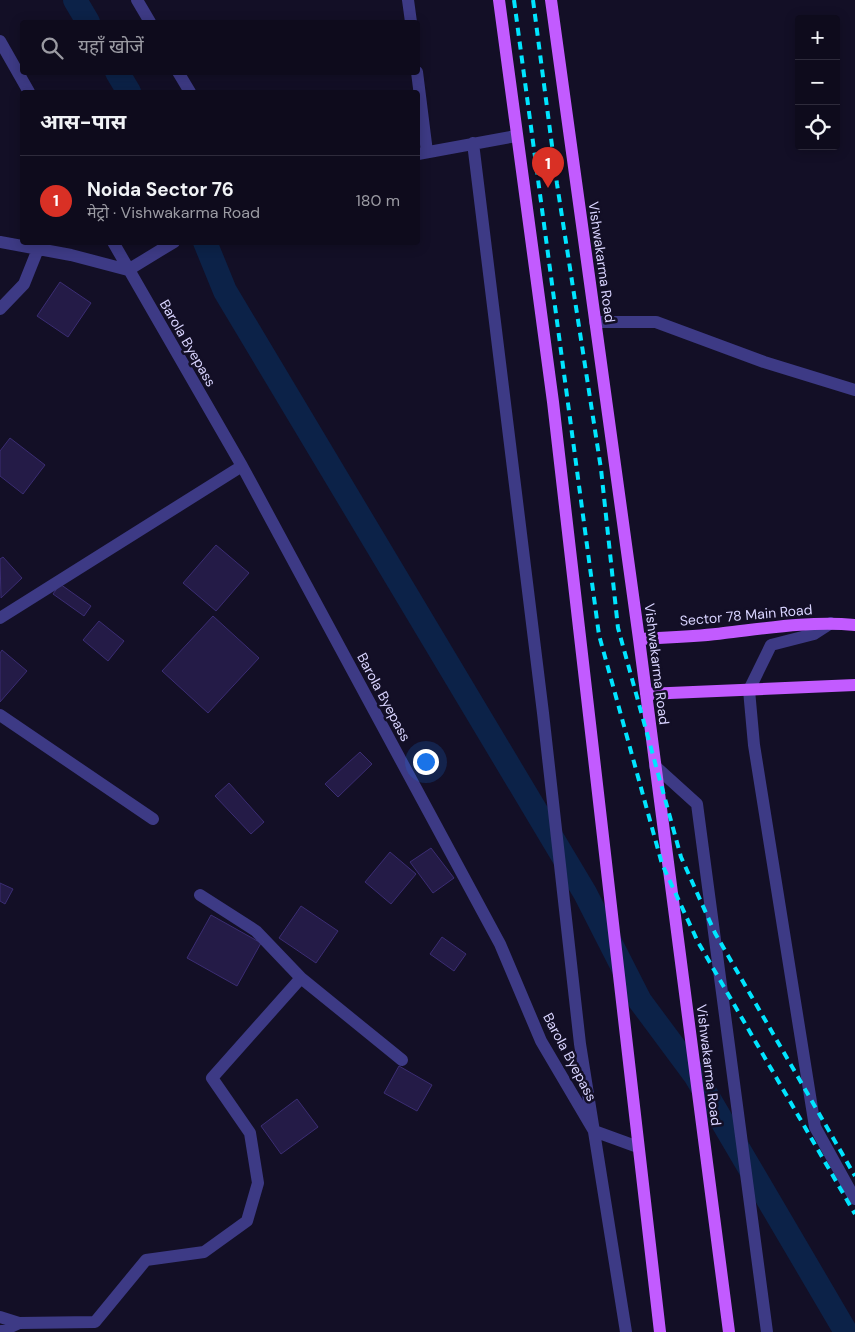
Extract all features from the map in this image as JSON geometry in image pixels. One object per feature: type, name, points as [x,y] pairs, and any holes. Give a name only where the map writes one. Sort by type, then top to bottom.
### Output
[{"type":"main road","points":[[499,0],[553,402],[660,1332]]},
{"type":"main road","name":"Vishwakarma Road","points":[[551,0],[663,818],[729,1332]]},
{"type":"main road","name":"Sector 78 Main Road","points":[[639,639],[831,623],[855,625]]},
{"type":"main road","points":[[646,694],[855,684]]},
{"type":"street","points":[[137,0],[149,20]]},
{"type":"street","points":[[408,0],[411,20]]},
{"type":"street","points":[[0,41],[28,90]]},
{"type":"street","points":[[180,75],[189,90]]},
{"type":"street","points":[[417,75],[418,90]]},
{"type":"street","points":[[420,121],[422,153],[516,136]]},
{"type":"street","points":[[473,143],[543,713],[580,1044],[626,1332]]},
{"type":"street","points":[[0,242],[128,270],[169,245]]},
{"type":"street","name":"Barola Byepass","points":[[115,245],[242,466],[500,944],[541,1041],[594,1131]]},
{"type":"street","points":[[0,309],[24,284],[38,249]]},
{"type":"street","points":[[595,322],[656,322],[764,362],[855,390]]},
{"type":"street","points":[[0,618],[242,466]]},
{"type":"street","points":[[831,623],[814,634],[771,645],[749,690],[754,745],[815,1127],[855,1199]]},
{"type":"street","points":[[0,715],[152,819]]},
{"type":"street","points":[[655,766],[697,804],[767,1332]]},
{"type":"street","points":[[200,894],[256,931],[301,978],[402,1060]]},
{"type":"street","points":[[0,1317],[19,1323],[99,1327],[146,1260],[204,1252],[247,1221],[258,1183],[250,1133],[212,1078],[301,978]]},
{"type":"street","points":[[594,1131],[638,1148]]},
{"type":"street","points":[[0,1332],[19,1323]]},
{"type":"building","points":[[60,282],[91,303],[68,337],[37,316]]},
{"type":"building","points":[[10,438],[45,465],[23,494],[0,476],[0,451]]},
{"type":"building","points":[[216,545],[249,573],[216,611],[183,583]]},
{"type":"building","points":[[3,557],[22,578],[1,598],[0,559]]},
{"type":"building","points":[[60,584],[91,606],[84,616],[53,594]]},
{"type":"building","points":[[213,616],[259,658],[208,713],[162,671]]},
{"type":"building","points":[[99,621],[124,641],[108,661],[83,640]]},
{"type":"building","points":[[2,650],[27,671],[0,702],[0,653]]},
{"type":"building","points":[[360,752],[372,764],[338,797],[325,784]]},
{"type":"building","points":[[229,783],[264,822],[251,834],[215,796]]},
{"type":"building","points":[[431,848],[454,878],[433,893],[410,862]]},
{"type":"building","points":[[390,852],[416,874],[391,904],[365,882]]},
{"type":"building","points":[[0,883],[13,889],[5,904],[0,901]]},
{"type":"building","points":[[301,906],[338,931],[316,963],[279,938]]},
{"type":"building","points":[[211,915],[261,943],[237,986],[187,958]]},
{"type":"building","points":[[442,937],[466,954],[454,971],[430,954]]},
{"type":"building","points":[[399,1066],[432,1085],[417,1111],[384,1093]]},
{"type":"building","points":[[297,1099],[318,1127],[281,1154],[261,1126]]},
{"type":"waterway","points":[[75,0],[87,20]]},
{"type":"waterway","points":[[119,75],[128,90]]},
{"type":"waterway","points":[[206,245],[225,291],[585,893],[640,1001],[695,1075],[846,1332]]},
{"type":"railway","points":[[514,0],[599,635],[662,864],[698,942],[855,1214]]},
{"type":"railway","points":[[533,0],[557,184],[601,469],[618,628],[681,857],[715,933],[855,1176]]},
{"type":"place","name":"Noida Sector 76","points":[[548,188]]}]
